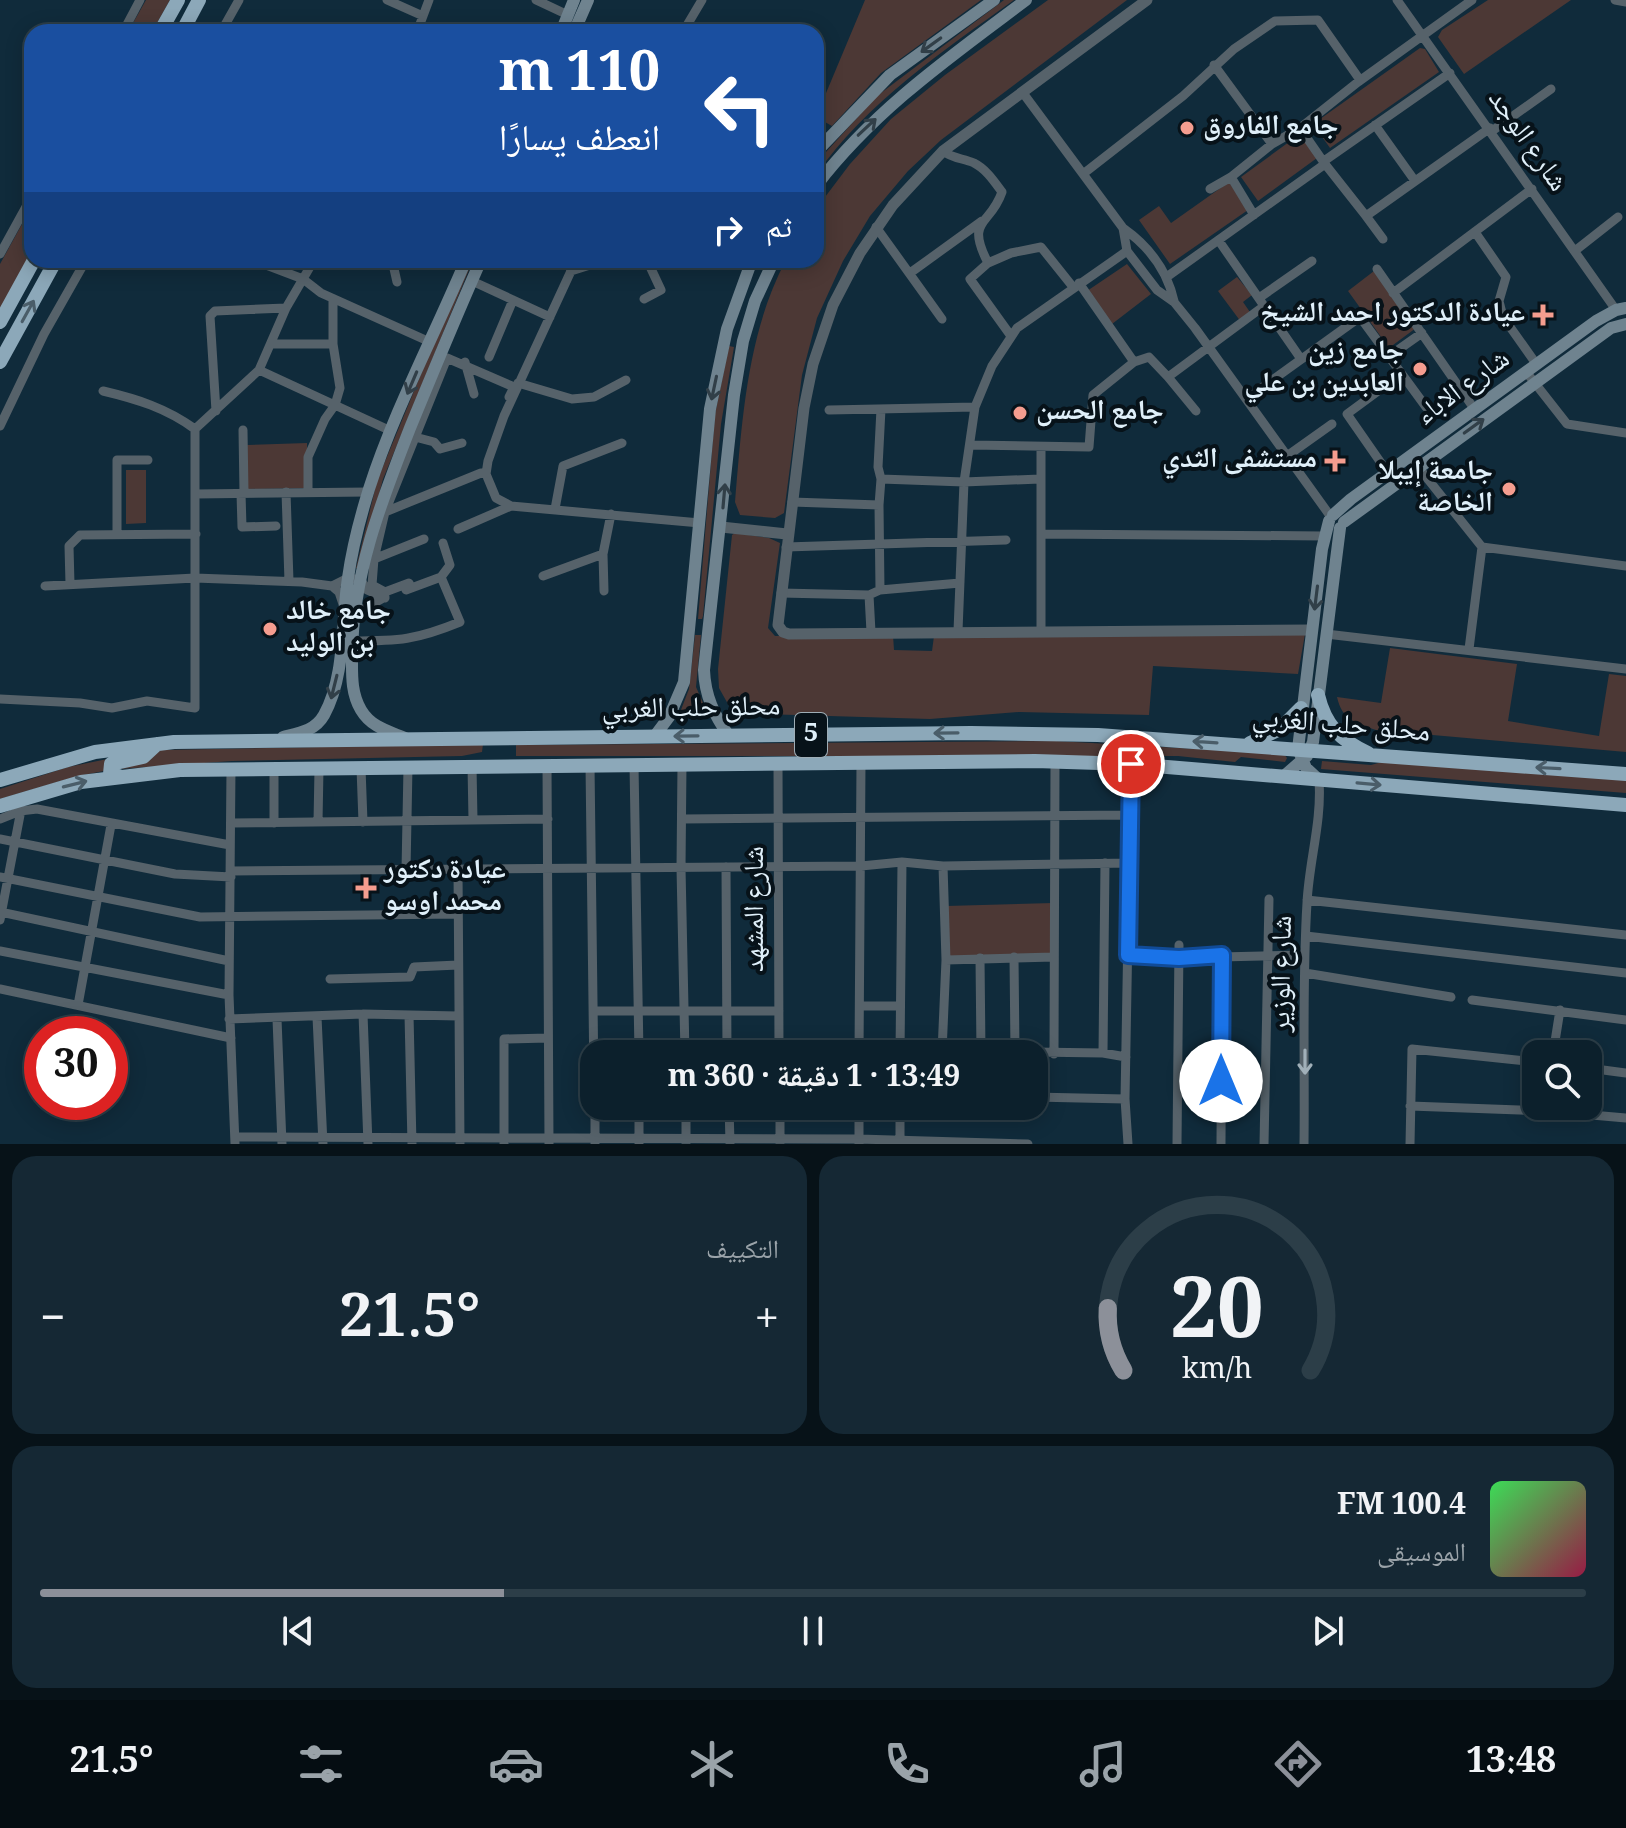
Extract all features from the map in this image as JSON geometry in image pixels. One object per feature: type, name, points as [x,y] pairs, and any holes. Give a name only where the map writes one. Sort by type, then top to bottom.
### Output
[{"type":"highway","points":[[164,24],[178,0]]},
{"type":"highway","points":[[186,24],[199,0]]},
{"type":"highway","points":[[0,322],[30,268]]},
{"type":"highway","points":[[0,362],[52,268]]},
{"type":"highway","points":[[1318,695],[1324,716],[1337,734],[1344,741],[1379,758]]},
{"type":"highway","points":[[1242,745],[1271,735],[1288,723],[1301,708]]},
{"type":"highway","name":"محلق حلب الغربي","points":[[0,780],[95,752],[158,744],[729,736],[1082,735],[1242,745],[1303,754],[1626,774]]},
{"type":"highway","points":[[445,767],[465,761],[486,760],[496,754],[498,749],[490,738]]},
{"type":"highway","points":[[120,776],[110,774],[111,764],[143,757],[158,744]]},
{"type":"highway","name":"محلق حلب الغربي","points":[[0,806],[23,805],[81,782],[231,768],[861,763],[1131,764],[1626,805]]},
{"type":"main road","points":[[564,24],[574,0]]},
{"type":"main road","points":[[578,24],[588,0]]},
{"type":"main road","points":[[824,144],[890,75],[994,0]]},
{"type":"main road","points":[[824,176],[854,139],[905,91],[1026,0]]},
{"type":"main road","points":[[354,579],[463,268]]},
{"type":"main road","points":[[268,741],[309,731],[322,718],[331,698],[350,611],[368,492],[391,431],[478,268]]},
{"type":"main road","points":[[654,737],[669,717],[684,682],[710,409],[725,337],[749,268]]},
{"type":"main road","points":[[729,736],[717,719],[705,690],[709,629],[734,395],[743,341],[755,301],[770,268]]},
{"type":"main road","points":[[1611,328],[1616,311]]},
{"type":"main road","name":"شارع الاباء","points":[[1303,754],[1301,708],[1323,542],[1335,521],[1616,311]]},
{"type":"main road","name":"شارع الاباء","points":[[1356,504],[1388,473],[1415,462],[1475,410],[1611,328],[1626,324]]},
{"type":"main road","points":[[725,337],[743,341]]},
{"type":"main road","points":[[1284,776],[1303,754],[1318,695],[1336,550],[1335,521]]},
{"type":"main road","points":[[1323,542],[1336,550]]},
{"type":"main road","points":[[350,611],[352,689],[361,710],[374,725],[408,740]]},
{"type":"main road","points":[[1306,675],[1320,676]]},
{"type":"main road","points":[[1303,754],[1319,780]]},
{"type":"main road","points":[[1590,770],[1626,767]]},
{"type":"street","points":[[127,24],[140,0]]},
{"type":"street","points":[[226,24],[239,0]]},
{"type":"street","points":[[387,0],[423,16]]},
{"type":"street","points":[[420,24],[429,0]]},
{"type":"street","points":[[536,0],[568,15]]},
{"type":"street","points":[[688,24],[702,0]]},
{"type":"street","points":[[1147,0],[943,151],[914,180],[876,227],[833,305],[813,364],[804,408],[777,622],[786,633],[1311,630]]},
{"type":"street","name":"شارع الوجد","points":[[1397,0],[1576,250],[1616,311]]},
{"type":"street","points":[[1210,189],[1231,177],[1272,144],[1300,128],[1360,80],[1472,0]]},
{"type":"street","points":[[1615,0],[1626,2]]},
{"type":"street","points":[[1083,174],[1183,96],[1214,65],[1275,21],[1318,20],[1360,80]]},
{"type":"street","points":[[1214,65],[1272,144]]},
{"type":"street","points":[[1168,276],[1450,73]]},
{"type":"street","points":[[1366,216],[1551,89]]},
{"type":"street","points":[[1023,93],[1123,228],[1140,240],[1168,276],[1174,302]]},
{"type":"street","points":[[1375,125],[1415,181]]},
{"type":"street","points":[[1300,128],[1383,239]]},
{"type":"street","points":[[910,273],[982,221],[999,201],[1002,192],[989,175],[974,163],[952,158],[943,151]]},
{"type":"street","points":[[1231,177],[1254,215]]},
{"type":"street","points":[[1393,293],[1532,189]]},
{"type":"street","points":[[0,254],[24,210]]},
{"type":"street","points":[[1576,250],[1618,217]]},
{"type":"street","points":[[982,221],[977,242],[988,263]]},
{"type":"street","points":[[876,227],[942,319]]},
{"type":"street","points":[[1123,228],[1127,251],[1157,290],[1174,302],[1335,521]]},
{"type":"street","points":[[1475,232],[1506,277],[1499,301],[1503,317],[1533,374],[1567,424],[1626,433]]},
{"type":"street","points":[[1219,241],[1301,359]]},
{"type":"street","points":[[1011,336],[970,279],[988,263],[1011,253],[1041,247],[1076,285],[1134,362]]},
{"type":"street","points":[[958,631],[964,482],[975,407],[992,366],[1017,328],[1127,251]]},
{"type":"street","points":[[1168,377],[1209,348],[1312,261]]},
{"type":"street","points":[[0,426],[44,334],[81,268]]},
{"type":"street","points":[[274,268],[303,279],[333,299],[436,345],[514,387],[500,417],[501,425]]},
{"type":"street","points":[[195,429],[259,370],[286,308],[309,268]]},
{"type":"street","points":[[394,268],[397,282]]},
{"type":"street","points":[[572,268],[501,425],[486,474],[496,498],[511,506],[700,523]]},
{"type":"street","points":[[571,271],[581,268]]},
{"type":"street","points":[[644,299],[661,290],[651,268]]},
{"type":"street","points":[[1377,269],[1475,410]]},
{"type":"street","points":[[472,281],[550,317]]},
{"type":"street","points":[[308,492],[308,457],[325,419],[335,405],[340,388],[333,344],[333,299]]},
{"type":"street","points":[[489,357],[513,300]]},
{"type":"street","points":[[216,411],[210,316],[215,311],[286,308]]},
{"type":"street","points":[[1246,399],[1360,317],[1426,407]]},
{"type":"street","points":[[1388,357],[1422,333]]},
{"type":"street","points":[[271,344],[333,344]]},
{"type":"street","points":[[971,445],[1089,447],[1093,395],[1134,362],[1149,357],[1196,411]]},
{"type":"street","points":[[411,588],[409,583],[385,592],[372,585],[374,559],[385,512],[447,358],[572,399],[594,397],[626,380]]},
{"type":"street","points":[[465,362],[474,394]]},
{"type":"street","points":[[259,370],[391,431]]},
{"type":"street","points":[[1388,473],[1347,414],[1400,375]]},
{"type":"street","points":[[103,391],[144,401],[174,414],[195,429]]},
{"type":"street","points":[[829,410],[975,407]]},
{"type":"street","points":[[880,590],[881,479],[878,467],[881,409]]},
{"type":"street","points":[[1287,456],[1332,424]]},
{"type":"street","points":[[0,699],[80,703],[112,708],[147,701],[195,708],[195,429]]},
{"type":"street","points":[[243,430],[242,527],[276,526]]},
{"type":"street","points":[[415,437],[434,442],[440,449],[462,443]]},
{"type":"street","points":[[555,509],[563,466],[622,443]]},
{"type":"street","points":[[1041,447],[1041,631]]},
{"type":"street","points":[[117,533],[117,460],[148,460]]},
{"type":"street","points":[[1415,462],[1482,547],[1626,566]]},
{"type":"street","points":[[385,512],[481,473],[486,474]]},
{"type":"street","points":[[881,479],[964,482],[1040,479]]},
{"type":"street","points":[[286,492],[289,581]]},
{"type":"street","points":[[196,494],[368,492]]},
{"type":"street","points":[[792,502],[879,505]]},
{"type":"street","points":[[458,529],[511,506]]},
{"type":"street","points":[[604,591],[603,554],[611,514]]},
{"type":"street","points":[[721,527],[787,541],[880,545],[1006,540]]},
{"type":"street","points":[[70,584],[69,546],[80,535],[196,534]]},
{"type":"street","points":[[1041,534],[1323,542]]},
{"type":"street","points":[[374,559],[424,539]]},
{"type":"street","points":[[332,586],[350,611],[441,577],[450,565],[443,543]]},
{"type":"street","points":[[1469,649],[1482,547]]},
{"type":"street","points":[[543,576],[603,554]]},
{"type":"street","points":[[352,641],[398,642],[426,636],[460,622],[441,577]]},
{"type":"street","points":[[45,586],[195,578],[289,581],[332,586],[354,579],[367,590],[385,598]]},
{"type":"street","points":[[781,593],[869,595],[880,590],[960,583]]},
{"type":"street","points":[[869,595],[871,632]]},
{"type":"street","points":[[689,627],[709,629]]},
{"type":"street","points":[[1326,634],[1626,669]]},
{"type":"street","points":[[859,1040],[861,763]]},
{"type":"street","points":[[1054,1054],[1055,763]]},
{"type":"street","points":[[682,764],[685,1040]]},
{"type":"street","name":"شارع المشهد","points":[[778,764],[779,1040]]},
{"type":"street","points":[[1128,1144],[1125,1099],[1131,764]]},
{"type":"street","points":[[547,765],[549,1141]]},
{"type":"street","points":[[590,765],[593,1040]]},
{"type":"street","points":[[634,765],[639,1040]]},
{"type":"street","points":[[472,766],[473,820]]},
{"type":"street","points":[[406,870],[408,767]]},
{"type":"street","points":[[231,768],[229,1019],[235,1141],[1028,1144]]},
{"type":"street","points":[[361,768],[363,822]]},
{"type":"street","points":[[274,769],[274,823]]},
{"type":"street","points":[[318,822],[319,769]]},
{"type":"street","name":"شارع الوزير","points":[[1304,1144],[1307,900],[1318,832],[1319,780]]},
{"type":"street","points":[[0,819],[23,805],[111,825],[230,845]]},
{"type":"street","points":[[23,805],[4,878],[0,915],[229,961]]},
{"type":"street","points":[[683,819],[1130,815]]},
{"type":"street","points":[[231,823],[548,819]]},
{"type":"street","points":[[78,1005],[111,825]]},
{"type":"street","points":[[0,839],[175,874],[861,866],[902,862],[943,866],[1130,863]]},
{"type":"street","points":[[900,1040],[902,862]]},
{"type":"street","points":[[1103,1053],[1105,863]]},
{"type":"street","points":[[943,866],[946,960],[943,1040]]},
{"type":"street","points":[[726,867],[727,1040]]},
{"type":"street","points":[[458,870],[460,1140]]},
{"type":"street","points":[[4,878],[200,917],[458,914]]},
{"type":"street","points":[[1264,1144],[1269,899]]},
{"type":"street","points":[[1307,900],[1626,935]]},
{"type":"street","points":[[1306,936],[1626,973]]},
{"type":"street","points":[[1177,1144],[1179,945]]},
{"type":"street","points":[[0,951],[229,995]]},
{"type":"street","points":[[1128,955],[1179,958],[1305,955]]},
{"type":"street","points":[[1221,1144],[1222,955]]},
{"type":"street","points":[[1014,957],[1015,1040]]},
{"type":"street","points":[[946,960],[1054,957]]},
{"type":"street","points":[[980,958],[981,1040]]},
{"type":"street","points":[[330,979],[410,977],[414,967],[458,965]]},
{"type":"street","points":[[1305,973],[1451,997]]},
{"type":"street","points":[[0,989],[231,1038]]},
{"type":"street","points":[[1472,1000],[1626,1020]]},
{"type":"street","points":[[860,1006],[900,1006]]},
{"type":"street","points":[[1555,1040],[1560,1010]]},
{"type":"street","points":[[593,1011],[779,1011]]},
{"type":"street","points":[[229,1019],[363,1014],[458,1016]]},
{"type":"street","points":[[363,1014],[368,1140]]},
{"type":"street","points":[[409,1015],[412,1140]]},
{"type":"street","points":[[317,1017],[323,1140]]},
{"type":"street","points":[[277,1019],[282,1141]]},
{"type":"street","points":[[504,1140],[504,1039],[548,1038]]},
{"type":"street","points":[[1410,1144],[1412,1049],[1522,1061]]},
{"type":"street","points":[[1048,1054],[1103,1053],[1126,1057]]},
{"type":"street","points":[[1602,1070],[1626,1073]]},
{"type":"street","points":[[1048,1097],[1125,1099]]},
{"type":"street","points":[[1410,1106],[1522,1108]]},
{"type":"street","points":[[1602,1115],[1626,1118]]},
{"type":"street","points":[[595,1120],[595,1141]]},
{"type":"street","points":[[639,1120],[639,1141]]},
{"type":"street","points":[[686,1120],[686,1141]]},
{"type":"street","points":[[729,1120],[730,1142]]},
{"type":"street","points":[[780,1120],[780,1142]]},
{"type":"street","points":[[859,1120],[859,1142]]},
{"type":"street","points":[[900,1120],[900,1142]]},
{"type":"shaded area","points":[[146,0],[170,0],[156,24],[132,24]]},
{"type":"shaded area","points":[[865,0],[981,0],[881,73],[832,126],[824,122],[824,98]]},
{"type":"shaded area","points":[[1004,0],[1014,0],[882,101],[824,165],[824,154],[877,96]]},
{"type":"shaded area","points":[[1048,0],[1127,0],[941,140],[908,171],[870,216],[843,261],[817,318],[802,375],[784,513],[775,518],[740,515],[735,502],[748,378],[763,317],[782,268],[824,268],[824,198],[891,119],[945,75]]},
{"type":"shaded area","points":[[1488,0],[1571,0],[1464,74],[1438,37],[1442,30]]},
{"type":"shaded area","points":[[1420,48],[1425,49],[1439,72],[1330,148],[1313,124]]},
{"type":"shaded area","points":[[1300,134],[1317,158],[1258,201],[1241,177]]},
{"type":"shaded area","points":[[1229,182],[1248,210],[1170,264],[1139,220],[1159,206],[1171,223]]},
{"type":"shaded area","points":[[24,220],[24,266],[0,310],[0,264]]},
{"type":"shaded area","points":[[1127,264],[1151,294],[1112,324],[1087,291]]},
{"type":"shaded area","points":[[465,268],[470,268],[383,479],[359,569],[356,568],[377,481]]},
{"type":"shaded area","points":[[1374,271],[1416,328],[1389,348],[1348,291]]},
{"type":"shaded area","points":[[1237,277],[1252,295],[1243,302],[1252,315],[1241,322],[1218,291]]},
{"type":"shaded area","points":[[729,346],[734,347],[721,424],[703,616],[698,619],[715,414]]},
{"type":"shaded area","points":[[307,443],[307,488],[248,489],[247,445]]},
{"type":"shaded area","points":[[126,470],[146,470],[146,523],[126,524]]},
{"type":"shaded area","points":[[732,535],[769,538],[780,543],[768,628],[775,636],[893,635],[894,650],[932,651],[934,636],[1305,634],[1298,674],[1153,666],[1149,715],[1019,712],[930,719],[733,713],[719,688],[718,669]]},
{"type":"shaded area","points":[[695,635],[701,635],[696,687],[708,714],[679,715],[689,689]]},
{"type":"shaded area","points":[[1390,648],[1517,664],[1508,721],[1599,736],[1609,674],[1626,676],[1626,752],[1376,730],[1356,723],[1342,711],[1337,697],[1381,703]]},
{"type":"shaded area","points":[[1056,741],[1284,754],[1287,758],[1285,762],[1241,757],[1235,762],[1178,756],[516,756],[516,745]]},
{"type":"shaded area","points":[[483,744],[482,752],[462,756],[232,761],[120,769],[143,762],[161,750]]},
{"type":"shaded area","points":[[137,753],[104,771],[0,799],[0,789],[68,767]]},
{"type":"shaded area","points":[[1322,761],[1371,765],[1382,762],[1626,780],[1626,793],[1321,769]]},
{"type":"shaded area","points":[[1053,903],[1053,956],[947,959],[946,906]]},
{"type":"place","name":"جامع الفاروق","points":[[1187,128]]},
{"type":"place","name":"عيادة الدكتور احمد الشيخ","points":[[1543,315]]},
{"type":"place","name":"جامع زين العابدين بن علي","points":[[1420,369]]},
{"type":"place","name":"جامع الحسن","points":[[1020,413]]},
{"type":"place","name":"مستشفى الثدي","points":[[1335,461]]},
{"type":"place","name":"جامعة إيبلا الخاصة","points":[[1509,489]]},
{"type":"place","name":"جامع خالد بن الوليد","points":[[270,629]]},
{"type":"place","name":"عيادة دكتور محمد اوسو","points":[[366,888]]},
{"type":"route","points":[[1131,764],[1128,955],[1179,958],[1222,955],[1221,1081]]}]
